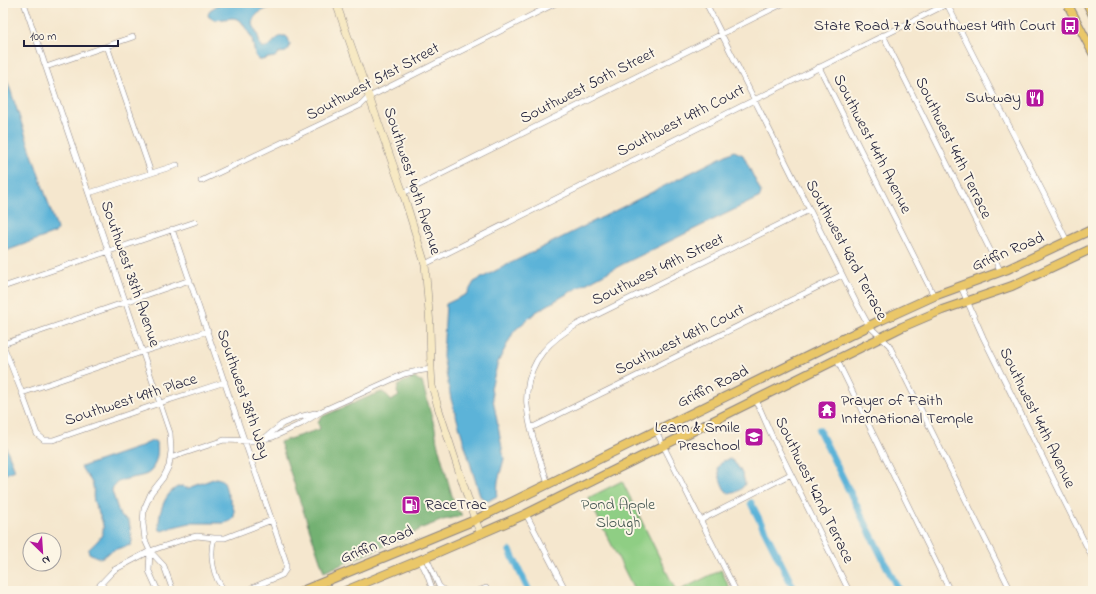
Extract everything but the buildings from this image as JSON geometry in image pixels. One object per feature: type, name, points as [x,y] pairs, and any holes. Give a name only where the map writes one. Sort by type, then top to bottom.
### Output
[{"type":"main road","points":[[1067,3],[1093,53]]},
{"type":"main road","points":[[1087,3],[1093,15]]},
{"type":"main road","name":"Griffin Road","points":[[302,591],[475,520],[869,326],[934,296],[1001,272],[1093,229]]},
{"type":"main road","name":"Griffin Road","points":[[345,591],[526,514],[837,360],[880,337],[923,318],[1012,286],[1093,248]]},
{"type":"street","name":"Southwest 40th Avenue","points":[[336,3],[404,193],[425,264],[430,325],[432,386],[475,520],[481,534]]},
{"type":"street","name":"Southwest 51st Street","points":[[201,181],[361,105],[369,97],[556,3]]},
{"type":"street","name":"Southwest 43rd Terrace","points":[[706,3],[809,210],[869,326],[889,345],[1011,591]]},
{"type":"street","name":"Southwest 50th Street","points":[[404,193],[784,3]]},
{"type":"street","name":"Southwest 49th Court","points":[[425,264],[948,3]]},
{"type":"street","points":[[948,3],[1067,242]]},
{"type":"street","name":"Southwest 38th Avenue","points":[[26,4],[88,193],[170,433],[171,451],[169,466],[163,478],[151,493],[144,508],[143,522],[145,540],[150,552],[164,566],[173,591]]},
{"type":"street","name":"Southwest 44th Terrace","points":[[883,35],[1001,272]]},
{"type":"street","points":[[46,67],[133,38]]},
{"type":"street","points":[[107,46],[150,173]]},
{"type":"street","name":"Southwest 44th Avenue","points":[[819,67],[934,296]]},
{"type":"street","points":[[88,193],[177,165]]},
{"type":"street","name":"Southwest 49th Street","points":[[548,484],[531,428],[526,403],[528,385],[532,370],[538,359],[552,342],[563,332],[578,324],[809,210]]},
{"type":"street","points":[[3,287],[195,222]]},
{"type":"street","name":"Southwest 38th Way","points":[[172,229],[286,562],[286,568],[282,575],[245,591]]},
{"type":"street","name":"Southwest 48th Court","points":[[531,428],[842,275]]},
{"type":"street","points":[[190,280],[125,301],[3,345],[22,394],[142,352],[208,331]]},
{"type":"street","name":"Southwest 44th Avenue","points":[[961,287],[983,337],[1093,559]]},
{"type":"street","points":[[837,360],[950,591]]},
{"type":"street","points":[[170,458],[224,440],[238,439],[245,441],[256,441],[273,437],[301,424],[322,411],[404,374],[431,369]]},
{"type":"street","name":"Southwest 49th Place","points":[[22,394],[37,434],[44,440],[52,440],[225,382]]},
{"type":"street","name":"Southwest 42nd Terrace","points":[[756,400],[849,591]]},
{"type":"street","points":[[656,431],[736,591]]},
{"type":"street","points":[[701,520],[791,474]]},
{"type":"street","points":[[526,514],[566,591]]},
{"type":"street","points":[[94,591],[114,570],[150,552],[197,536],[225,538],[272,520]]},
{"type":"street","points":[[214,538],[211,547],[214,569],[221,587],[225,591]]},
{"type":"street","name":"Southwest 38th Avenue","points":[[150,552],[149,571],[158,591]]},
{"type":"street","points":[[423,559],[433,591]]},
{"type":"street","points":[[423,559],[439,586],[445,591]]},
{"type":"street","points":[[101,584],[107,591]]},
{"type":"street","points":[[478,591],[487,589]]},
{"type":"green space","points":[[415,378],[422,382],[456,510],[461,513],[461,516],[443,520],[422,528],[407,537],[324,572],[280,442],[320,429],[318,423],[321,417],[373,395],[382,392],[387,395],[391,401],[399,396],[397,392],[398,386],[403,382]]},
{"type":"green space","name":"Pond Apple Slough","points":[[622,481],[676,591],[635,591],[588,498]]},
{"type":"green space","points":[[721,570],[731,591],[678,591]]},
{"type":"water","points":[[221,3],[275,3],[259,13],[252,23],[262,48],[268,47],[280,36],[286,36],[290,44],[289,49],[286,52],[279,53],[275,57],[259,60],[255,55],[252,38],[241,21],[233,18],[215,20],[209,17],[208,15],[210,10]]},
{"type":"water","points":[[3,68],[57,229],[55,233],[3,252]]},
{"type":"water","points":[[734,151],[743,155],[761,192],[760,197],[623,264],[570,292],[536,312],[514,331],[498,362],[491,388],[504,459],[498,481],[497,496],[488,501],[484,499],[480,496],[451,399],[443,356],[446,304],[467,294],[474,282]]},
{"type":"water","points":[[3,440],[15,470],[3,475]]},
{"type":"water","points":[[155,441],[157,445],[157,454],[155,464],[150,472],[143,476],[126,479],[116,483],[113,486],[112,491],[120,516],[129,521],[132,541],[131,545],[113,550],[99,558],[89,553],[88,550],[101,536],[103,527],[102,519],[94,501],[93,485],[81,467],[137,448]]},
{"type":"water","points":[[730,459],[740,470],[745,484],[734,493],[728,493],[726,491],[719,476],[718,467],[723,461]]},
{"type":"water","points":[[216,478],[221,479],[223,482],[234,511],[233,518],[229,522],[190,523],[163,531],[160,530],[159,524],[161,510],[167,496],[172,491],[177,487],[183,486],[185,488],[189,488]]},
{"type":"waterway","points":[[819,430],[899,591]]},
{"type":"waterway","points":[[751,503],[795,591]]},
{"type":"waterway","points":[[510,551],[529,591]]},
{"type":"place","name":"State Road 7 & Southwest 49th Court","points":[[1070,26]]},
{"type":"place","name":"Subway","points":[[1035,98]]},
{"type":"place","name":"Prayer of Faith International Temple","points":[[827,410]]},
{"type":"place","name":"Learn & Smile Preschool","points":[[754,437]]},
{"type":"place","name":"RaceTrac","points":[[411,505]]}]
